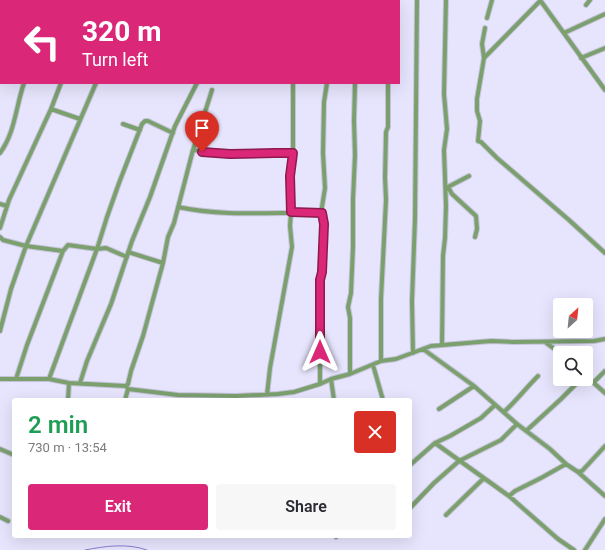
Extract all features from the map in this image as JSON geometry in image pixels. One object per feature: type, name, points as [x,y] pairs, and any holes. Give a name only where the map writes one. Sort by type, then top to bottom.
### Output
[{"type":"street","points":[[413,354],[412,301],[416,204],[417,0]]},
{"type":"street","points":[[442,345],[446,187],[444,150],[447,129],[444,94],[446,0]]},
{"type":"street","points":[[487,18],[492,0]]},
{"type":"street","points":[[586,4],[590,0]]},
{"type":"street","points":[[484,58],[540,1],[605,90]]},
{"type":"street","points":[[564,33],[605,14]]},
{"type":"street","points":[[485,28],[482,44],[484,58],[477,99],[477,111],[480,121],[478,141],[481,142],[497,158],[605,253]]},
{"type":"street","points":[[581,58],[605,48]]},
{"type":"street","points":[[0,153],[13,126],[24,84]]},
{"type":"street","points":[[0,228],[7,206],[51,109],[61,84]]},
{"type":"street","points":[[0,331],[11,289],[26,246],[96,84]]},
{"type":"street","points":[[80,383],[87,361],[111,304],[127,255],[173,133],[197,84]]},
{"type":"street","points":[[267,395],[271,362],[292,247],[290,226],[290,176],[293,153],[293,84]]},
{"type":"street","points":[[320,384],[320,280],[322,272],[324,224],[322,213],[325,188],[323,152],[324,102],[327,84]]},
{"type":"street","points":[[350,374],[350,318],[348,306],[351,293],[353,246],[355,84]]},
{"type":"street","points":[[381,361],[381,299],[386,200],[385,171],[386,132],[388,127],[388,84]]},
{"type":"street","points":[[125,398],[131,371],[140,347],[163,263],[168,237],[212,90]]},
{"type":"street","points":[[51,109],[80,119]]},
{"type":"street","points":[[49,379],[97,249],[109,210],[144,122],[148,120],[173,133]]},
{"type":"street","points":[[123,124],[140,130]]},
{"type":"street","points":[[193,150],[225,154],[293,153]]},
{"type":"street","points":[[446,187],[469,176]]},
{"type":"street","points":[[446,187],[476,216],[476,237]]},
{"type":"street","points":[[0,204],[7,206]]},
{"type":"street","points":[[178,207],[196,211],[218,212],[322,213]]},
{"type":"street","points":[[0,237],[4,240],[26,246],[63,251]]},
{"type":"street","points":[[16,379],[27,345],[63,251],[68,246],[97,249],[106,248],[127,255],[163,263]]},
{"type":"street","points":[[0,379],[49,379],[69,383],[127,388],[195,398],[259,398],[267,395],[294,392],[350,374],[381,361],[396,359],[413,354],[431,346],[492,341],[545,342],[594,341],[605,339]]},
{"type":"street","points":[[545,342],[553,348]]},
{"type":"street","points":[[423,349],[474,386],[517,424],[550,448],[566,464],[578,472],[604,495]]},
{"type":"street","points":[[373,365],[382,398]]},
{"type":"street","points":[[605,371],[594,382],[605,393]]},
{"type":"street","points":[[504,412],[538,376]]},
{"type":"street","points":[[331,379],[334,398]]},
{"type":"street","points":[[68,398],[69,383]]},
{"type":"street","points":[[439,409],[474,386]]},
{"type":"street","points":[[526,431],[574,386]]},
{"type":"street","points":[[412,462],[434,443],[450,436],[481,418],[495,405]]},
{"type":"street","points":[[412,506],[434,483],[459,461],[501,440],[517,424]]},
{"type":"street","points":[[434,443],[509,496],[558,539],[574,550]]},
{"type":"street","points":[[578,472],[582,471],[605,446]]},
{"type":"street","points":[[0,449],[12,454]]},
{"type":"street","points":[[509,496],[515,491],[566,464]]},
{"type":"street","points":[[446,516],[484,478]]},
{"type":"street","points":[[604,495],[605,488]]},
{"type":"street","points":[[0,517],[8,521]]},
{"type":"street","points":[[585,550],[605,519]]},
{"type":"waterway","points":[[85,550],[109,546],[132,546],[147,550]]},
{"type":"route","points":[[202,152],[221,154],[293,153],[290,176],[291,212],[322,213],[324,224],[322,272],[320,280],[320,352]]}]
